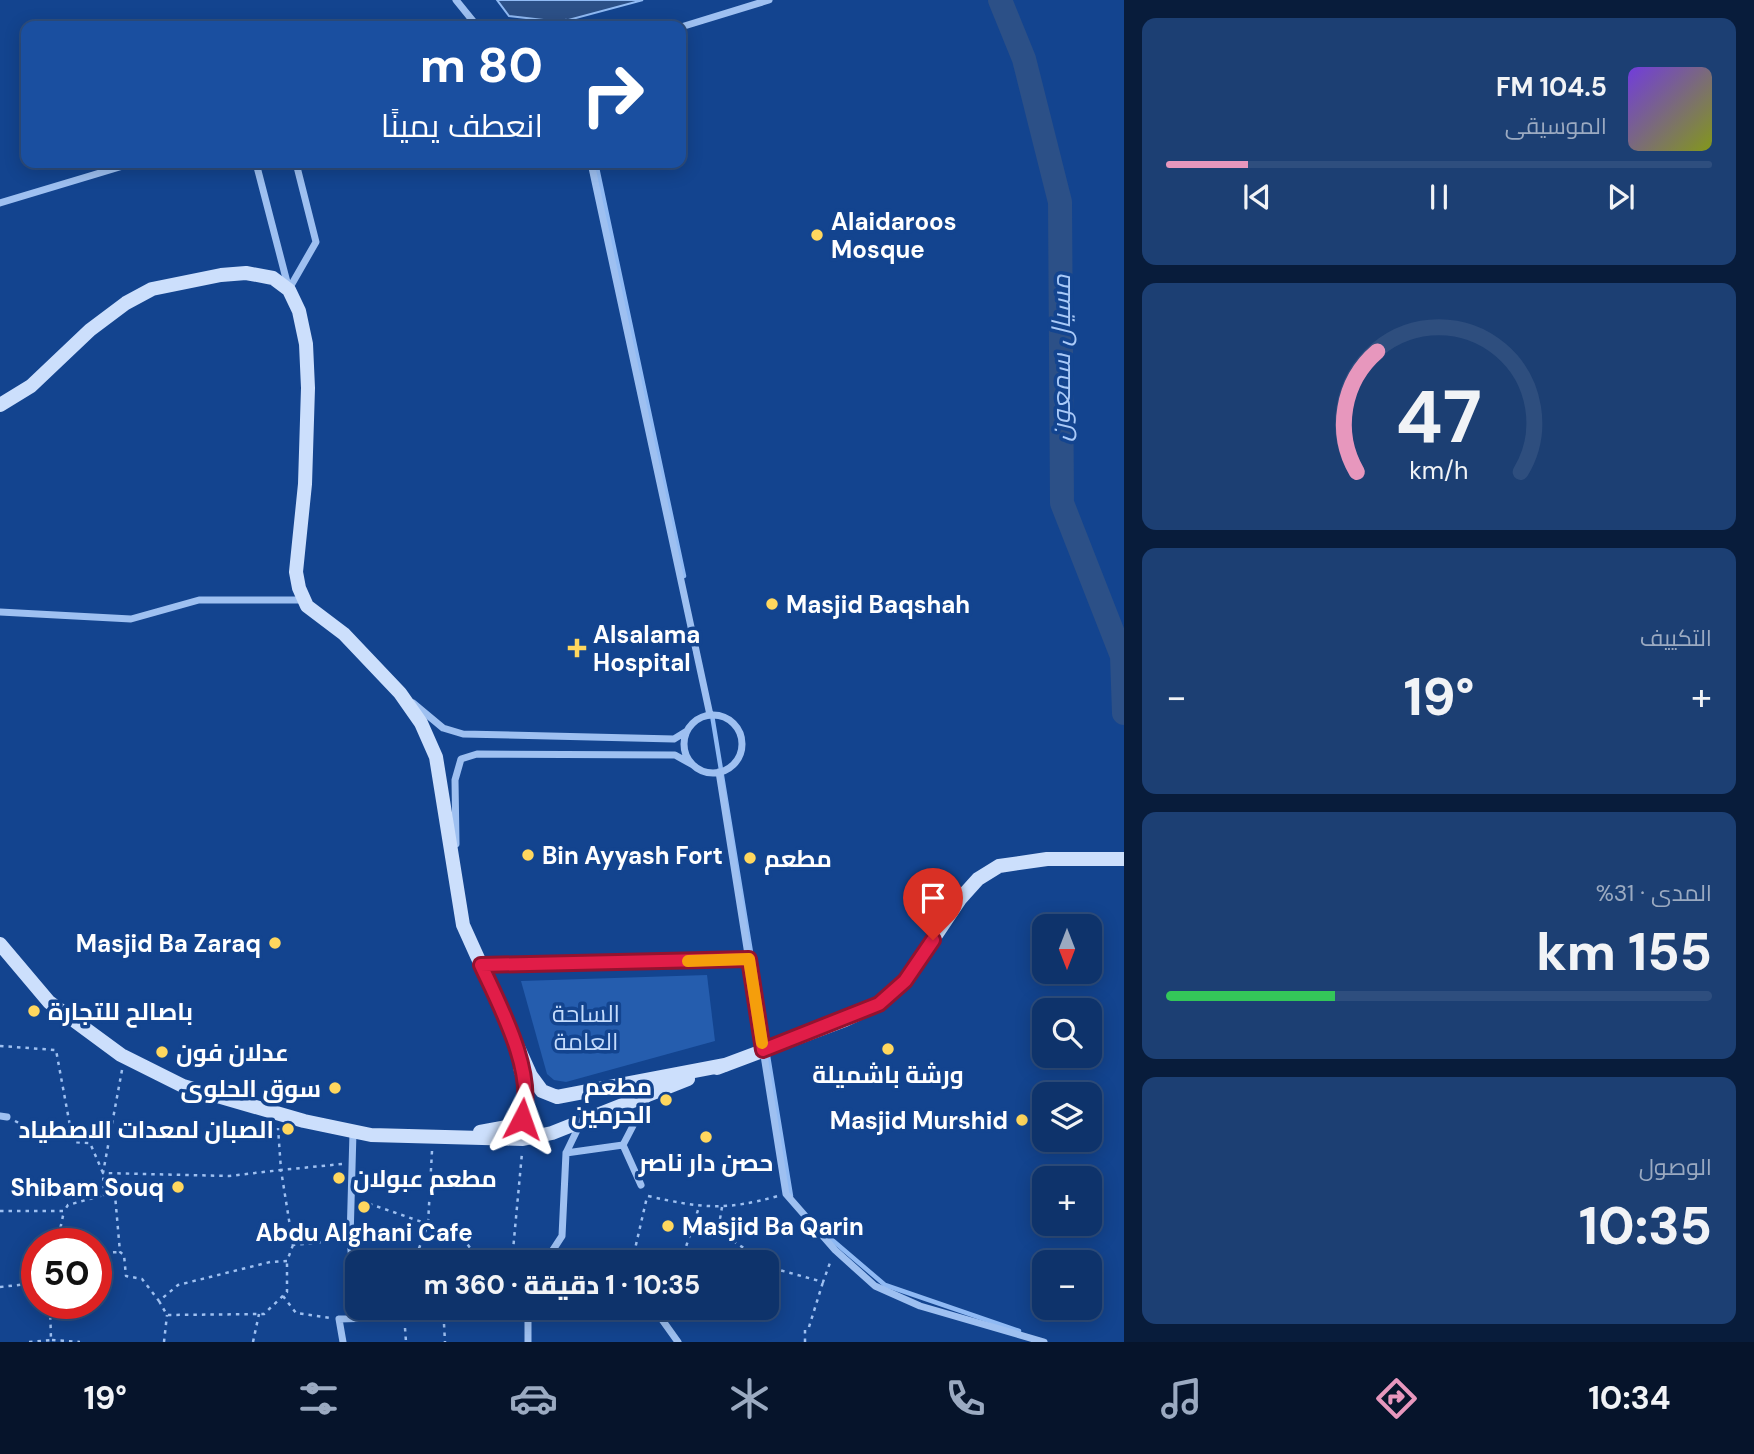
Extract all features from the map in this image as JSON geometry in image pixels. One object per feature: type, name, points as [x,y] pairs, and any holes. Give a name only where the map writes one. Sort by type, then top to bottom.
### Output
[{"type":"main road","points":[[0,405],[32,386],[90,330],[126,303],[152,289],[221,275],[246,273],[273,278],[289,290],[299,311],[306,344],[305,484],[296,572],[304,600],[307,606],[344,634],[400,693],[421,723],[436,757],[463,925],[531,1076],[542,1091],[557,1097],[725,1065]]},
{"type":"main road","points":[[0,944],[50,1002],[82,1029],[124,1056],[183,1086],[276,1113],[371,1135],[523,1139],[581,1122],[879,1004],[905,981],[960,899],[978,879],[999,866],[1047,859],[1124,859]]},
{"type":"main road","points":[[451,1137],[512,1126],[522,1119],[527,1093],[508,1026]]},
{"type":"street","points":[[456,0],[473,21]]},
{"type":"street","points":[[686,25],[769,0]]},
{"type":"street","points":[[0,203],[116,168]]},
{"type":"street","points":[[257,168],[289,290]]},
{"type":"street","points":[[289,290],[316,242],[297,168]]},
{"type":"street","points":[[592,168],[710,715]]},
{"type":"street","points":[[0,612],[131,620],[199,600],[304,600]]},
{"type":"street","points":[[400,693],[443,728],[463,734],[674,739],[700,718],[710,715],[728,719],[740,735],[740,754],[728,768],[709,773],[675,755],[477,754],[461,760],[455,780],[457,887]]},
{"type":"street","points":[[687,731],[684,749],[693,765]]},
{"type":"street","points":[[719,772],[786,1194],[835,1250],[875,1286],[920,1306],[1044,1342]]},
{"type":"street","points":[[481,965],[749,959]]},
{"type":"street","points":[[623,1145],[649,1095]]},
{"type":"street","points":[[553,1250],[562,1236],[566,1153],[581,1122]]},
{"type":"street","points":[[352,1250],[353,1131]]},
{"type":"street","points":[[566,1153],[623,1145]]},
{"type":"street","points":[[623,1145],[640,1185]]},
{"type":"street","points":[[343,1342],[339,1320],[345,1319]]},
{"type":"street","points":[[528,1320],[528,1342]]},
{"type":"street","points":[[662,1320],[678,1342]]},
{"type":"path","points":[[0,1046],[56,1050],[73,1142],[90,1143],[103,1173]]},
{"type":"path","points":[[104,1195],[103,1173],[124,1056]]},
{"type":"path","points":[[167,1315],[259,1314],[287,1292],[287,1261],[293,1245],[281,1170],[276,1113]]},
{"type":"path","points":[[4,1117],[29,1128],[72,1135]]},
{"type":"path","points":[[418,1250],[428,1224],[432,1137]]},
{"type":"path","points":[[513,1250],[523,1139]]},
{"type":"path","points":[[103,1173],[229,1176],[352,1163]]},
{"type":"path","points":[[635,1250],[648,1196],[699,1208],[740,1207],[786,1194]]},
{"type":"path","points":[[60,1228],[68,1205],[104,1195],[115,1195],[120,1252],[124,1255],[126,1276],[142,1279],[159,1301],[167,1315],[164,1342]]},
{"type":"path","points":[[351,1197],[462,1237],[475,1250]]},
{"type":"path","points":[[718,1231],[722,1207]]},
{"type":"path","points":[[685,1250],[699,1208]]},
{"type":"path","points":[[0,1211],[64,1211]]},
{"type":"path","points":[[692,1229],[718,1231],[747,1250]]},
{"type":"path","points":[[293,1245],[351,1239]]},
{"type":"path","points":[[805,1342],[805,1330],[810,1327],[835,1250]]},
{"type":"path","points":[[112,1252],[120,1252]]},
{"type":"path","points":[[159,1301],[178,1285],[270,1262],[287,1261]]},
{"type":"path","points":[[779,1270],[823,1282]]},
{"type":"path","points":[[0,1287],[21,1285]]},
{"type":"path","points":[[283,1296],[296,1313],[339,1320]]},
{"type":"path","points":[[254,1342],[259,1314]]},
{"type":"path","points":[[50,1319],[51,1340]]},
{"type":"path","points":[[405,1320],[406,1342]]},
{"type":"path","points":[[444,1320],[445,1342]]},
{"type":"path","points":[[29,1342],[80,1342]]},
{"type":"green space","name":"الساحة العامة","points":[[707,975],[715,1041],[566,1082],[554,1080],[547,1074],[521,981]]},
{"type":"shaded area","points":[[497,0],[643,0],[565,21],[509,16]]},
{"type":"waterway","name":"مسيال سمعون","points":[[1000,0],[1024,59],[1060,202],[1062,503],[1122,656],[1124,713]]},
{"type":"waterway","points":[[597,168],[684,576]]},
{"type":"waterway","points":[[712,715],[791,1196]]},
{"type":"waterway","points":[[824,1233],[885,1285],[1019,1331]]},
{"type":"slow traffic","points":[[688,961],[749,959],[762,1043]]},
{"type":"place","name":"Alaidaroos Mosque","points":[[817,235]]},
{"type":"place","name":"Masjid Baqshah","points":[[772,604]]},
{"type":"place","name":"Alsalama Hospital","points":[[577,648]]},
{"type":"place","name":"Bin Ayyash Fort","points":[[528,855]]},
{"type":"place","name":"مطعم","points":[[750,858]]},
{"type":"place","name":"Masjid Ba Zaraq","points":[[275,943]]},
{"type":"place","name":"باصالح للتجارة","points":[[34,1011]]},
{"type":"place","name":"ورشة باشميلة","points":[[888,1049]]},
{"type":"place","name":"عدلان فون","points":[[162,1052]]},
{"type":"place","name":"سوق الحلوى","points":[[335,1088]]},
{"type":"place","name":"مطعم الحرمين","points":[[666,1100]]},
{"type":"place","name":"Masjid Murshid","points":[[1022,1120]]},
{"type":"place","name":"الصبان لمعدات الاصطياد","points":[[288,1129]]},
{"type":"place","name":"حصن دار ناصر","points":[[706,1137]]},
{"type":"place","name":"مطعم عبولان","points":[[339,1178]]},
{"type":"place","name":"Shibam Souq","points":[[178,1187]]},
{"type":"place","name":"Abdu Alghani Cafe","points":[[364,1207]]},
{"type":"place","name":"Masjid Ba Qarin","points":[[668,1226]]},
{"type":"route","points":[[522,1119],[527,1093],[508,1026],[481,965],[749,959],[763,1050],[845,1020],[879,1004],[905,981],[933,940]]}]
